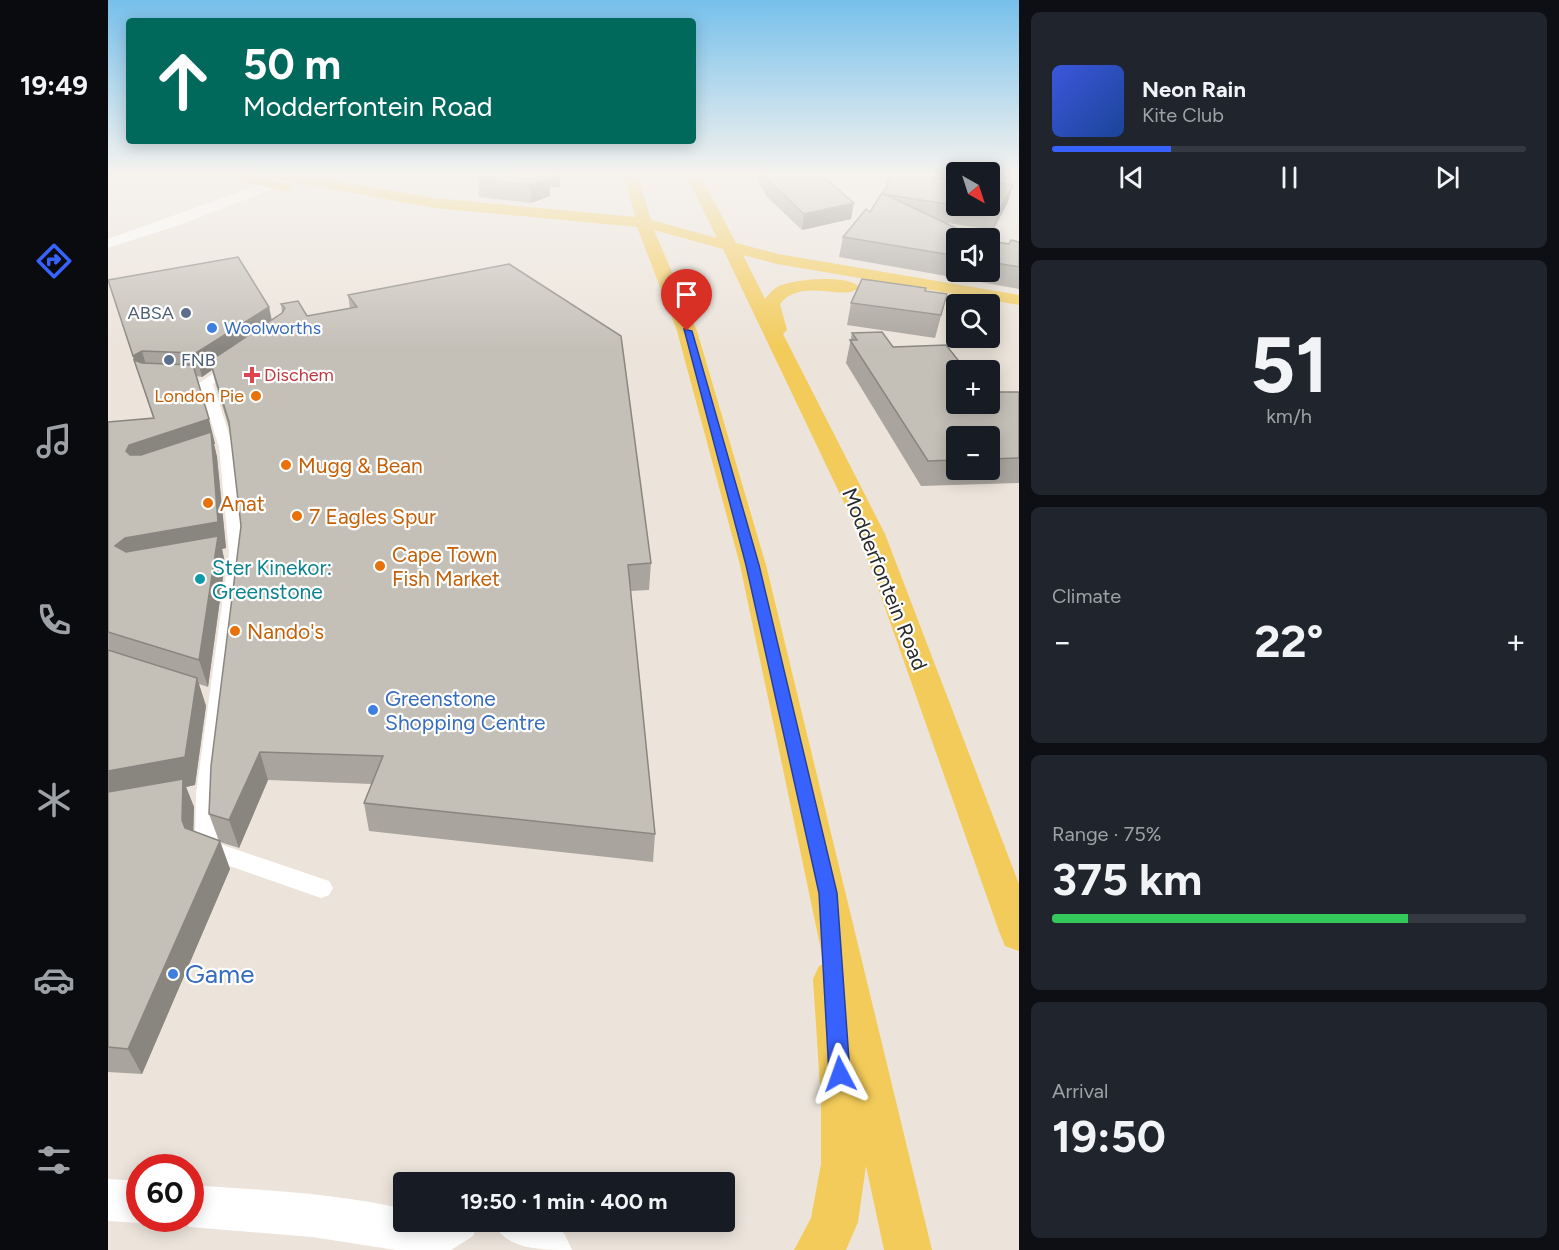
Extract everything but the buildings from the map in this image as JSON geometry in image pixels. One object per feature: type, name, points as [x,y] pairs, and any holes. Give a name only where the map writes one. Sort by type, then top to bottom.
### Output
[{"type":"main road","points":[[651,231],[687,331],[753,565],[908,1250]]},
{"type":"main road","points":[[695,231],[734,254],[923,296]]},
{"type":"main road","name":"Modderfontein Road","points":[[723,231],[872,534],[1019,934]]},
{"type":"main road","points":[[735,231],[750,244],[816,265]]},
{"type":"main road","points":[[734,254],[816,265],[1019,300]]},
{"type":"main road","points":[[791,369],[771,309],[774,298],[783,292],[801,286],[823,285],[946,299]]},
{"type":"main road","points":[[1000,309],[1019,312]]},
{"type":"main road","points":[[818,1250],[834,1225],[843,1181],[842,1119],[828,893]]},
{"type":"street","points":[[108,243],[141,231]]},
{"type":"street","points":[[253,351],[200,383],[221,449],[237,553],[207,794],[206,848],[321,888]]},
{"type":"street","points":[[214,557],[237,553]]},
{"type":"street","points":[[196,693],[219,699]]},
{"type":"street","points":[[185,798],[207,794]]},
{"type":"street","points":[[108,1200],[126,1201]]},
{"type":"street","points":[[204,1207],[341,1217],[436,1236]]},
{"type":"street","points":[[534,1232],[550,1250]]},
{"type":"place","name":"ABSA","points":[[186,313]]},
{"type":"place","name":"Woolworths","points":[[212,328]]},
{"type":"place","name":"FNB","points":[[169,360]]},
{"type":"place","name":"Dischem","points":[[252,375]]},
{"type":"place","name":"London Pie","points":[[256,396]]},
{"type":"place","name":"Mugg & Bean","points":[[286,465]]},
{"type":"place","name":"Anat","points":[[208,503]]},
{"type":"place","name":"7 Eagles Spur","points":[[297,516]]},
{"type":"place","name":"Cape Town Fish Market","points":[[380,566]]},
{"type":"place","name":"Ster Kinekor: Greenstone","points":[[200,579]]},
{"type":"place","name":"Nando's","points":[[235,631]]},
{"type":"place","name":"Greenstone Shopping Centre","points":[[373,710]]},
{"type":"place","name":"Game","points":[[173,974]]},
{"type":"route","points":[[687,331],[753,565],[828,893],[840,1074]]}]
